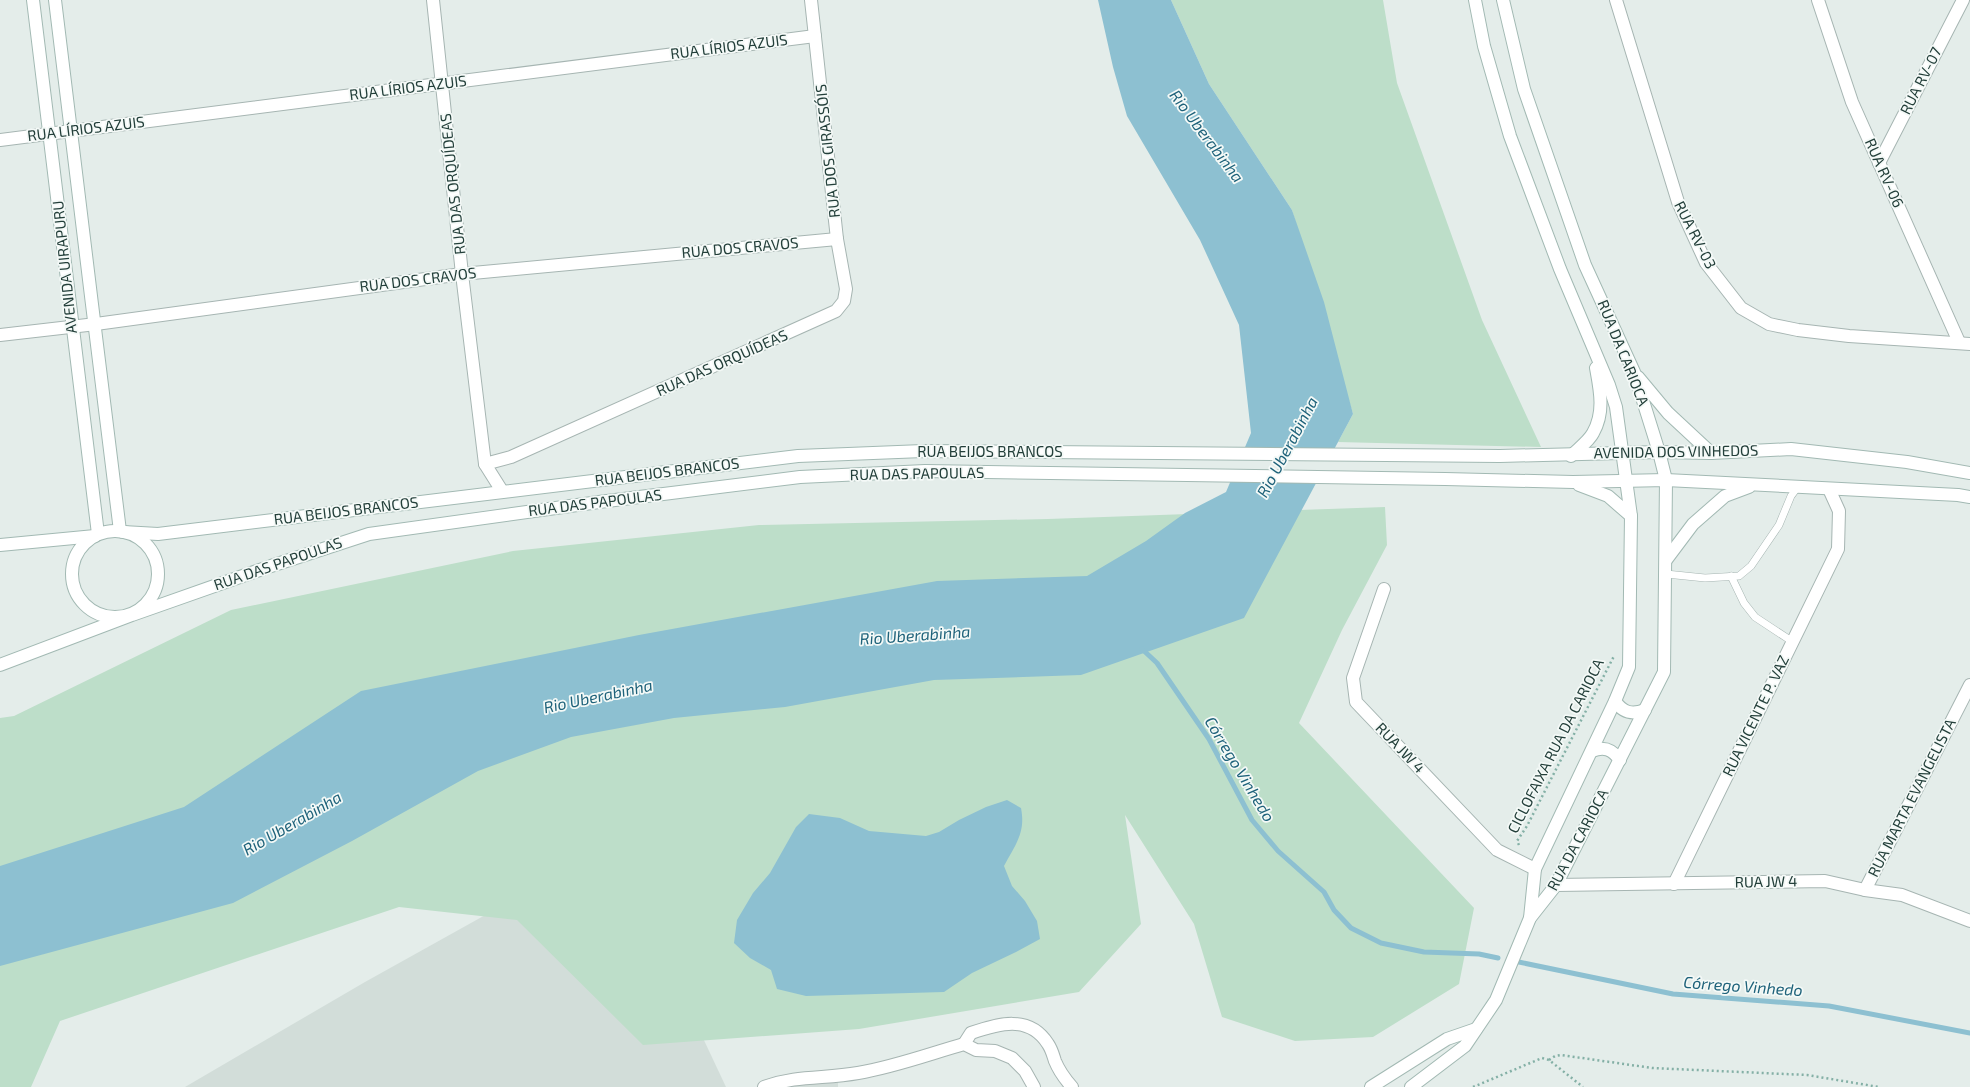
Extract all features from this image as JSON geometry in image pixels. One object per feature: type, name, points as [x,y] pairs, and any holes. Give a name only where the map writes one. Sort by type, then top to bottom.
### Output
[{"type":"street","name":"AVENIDA UIRAPURU","points":[[33,0],[51,134],[97,535]]},
{"type":"street","name":"AVENIDA UIRAPURU","points":[[55,0],[70,131],[122,532]]},
{"type":"street","name":"RUA DAS ORQUÍDEAS","points":[[433,0],[462,274],[485,464],[502,491]]},
{"type":"street","name":"RUA DOS GIRASSÓIS","points":[[811,0],[837,239],[846,289],[844,301]]},
{"type":"street","name":"RUA DA CARIOCA","points":[[1475,0],[1484,46],[1510,136],[1560,270],[1590,339],[1616,407],[1631,516],[1629,667],[1592,751],[1531,868],[1529,922]]},
{"type":"street","name":"RUA DA CARIOCA","points":[[1503,0],[1524,89],[1583,257],[1634,372],[1660,452],[1666,480],[1664,672],[1556,885],[1529,922]]},
{"type":"street","name":"RUA RV-03","points":[[1616,0],[1678,202],[1706,263],[1741,308],[1769,324],[1798,330],[1849,336],[1965,343]]},
{"type":"street","name":"RUA RV-06","points":[[1818,0],[1852,102],[1879,163],[1965,343]]},
{"type":"street","name":"RUA RV-07","points":[[1879,163],[1963,0]]},
{"type":"street","name":"RUA LÍRIOS AZUIS","points":[[0,140],[815,36]]},
{"type":"street","name":"RUA DOS CRAVOS","points":[[0,335],[96,324],[462,274],[837,239]]},
{"type":"street","name":"RUA DAS ORQUÍDEAS","points":[[485,464],[511,457],[836,311],[844,301]]},
{"type":"street","points":[[1571,456],[1593,434],[1599,419],[1602,398],[1590,339]]},
{"type":"street","points":[[1634,372],[1668,413],[1711,453]]},
{"type":"street","name":"AVENIDA DOS VINHEDOS","points":[[1381,455],[1571,456],[1660,452],[1711,453],[1791,449],[1907,462],[1970,473]]},
{"type":"street","name":"RUA BEIJOS BRANCOS","points":[[122,532],[158,534],[798,456],[923,451],[1381,455]]},
{"type":"street","name":"RUA DAS PAPOULAS","points":[[0,665],[132,615],[271,566],[369,534],[600,502],[800,477],[925,471],[1386,479]]},
{"type":"street","name":"AVENIDA DOS VINHEDOS","points":[[1386,479],[1573,482],[1666,480],[1829,490],[1958,494],[1970,497]]},
{"type":"street","points":[[1573,482],[1608,496],[1631,516]]},
{"type":"street","points":[[1666,560],[1693,524],[1725,496],[1754,485]]},
{"type":"street","name":"RUA VICENTE P. VAZ","points":[[1674,884],[1838,549],[1839,511],[1829,490]]},
{"type":"street","points":[[0,545],[122,532],[133,534],[147,544],[156,558],[159,575],[156,592],[146,606],[132,615],[115,618],[99,615],[85,606],[76,592],[72,577],[74,560],[82,546],[97,535]]},
{"type":"street","name":"RUA JW 4","points":[[1384,589],[1353,678],[1356,702],[1497,850],[1531,868]]},
{"type":"street","name":"RUA MARTA EVANGELISTA","points":[[1864,890],[1970,685]]},
{"type":"street","points":[[1615,701],[1620,708],[1628,712],[1637,713],[1645,710]]},
{"type":"street","points":[[1592,751],[1600,748],[1608,748],[1615,753],[1620,760]]},
{"type":"street","name":"RUA JW 4","points":[[1556,885],[1825,881],[1864,890],[1902,895],[1970,921]]},
{"type":"street","points":[[1411,1087],[1465,1046],[1496,1000],[1529,922]]},
{"type":"street","points":[[964,1044],[971,1032],[997,1024],[1007,1022],[1027,1026],[1036,1031],[1048,1044],[1060,1071],[1072,1087]]},
{"type":"street","points":[[1371,1087],[1447,1039],[1476,1029]]},
{"type":"street","points":[[764,1087],[795,1078],[838,1082],[873,1070],[964,1044],[976,1050],[995,1051],[1012,1058],[1025,1071],[1034,1087]]},
{"type":"lane","points":[[1666,574],[1705,578],[1739,576],[1752,566],[1779,525],[1791,496],[1797,488]]},
{"type":"lane","points":[[1731,576],[1744,603],[1755,617],[1793,642]]},
{"type":"path","name":"CICLOFAIXA RUA DA CARIOCA","points":[[1531,868],[1517,841],[1527,826],[1614,658],[1614,650]]},
{"type":"path","points":[[1549,1060],[1555,1056],[1561,1056],[1652,1068],[1807,1076],[1878,1087]]},
{"type":"path","points":[[1473,1087],[1536,1059],[1549,1060],[1583,1087]]},
{"type":"shaded area","points":[[559,874],[694,1019],[726,1087],[185,1087],[365,982]]},
{"type":"shaded area","points":[[838,1076],[838,1087],[764,1087]]},
{"type":"green space","points":[[1171,0],[1383,0],[1397,83],[1482,320],[1541,447],[1338,442],[1353,414],[1292,210],[1209,84]]},
{"type":"green space","points":[[1385,507],[1387,545],[1342,630],[1299,723],[1474,908],[1459,984],[1373,1037],[1295,1041],[1222,1017],[1194,924],[1125,815],[1141,924],[1079,992],[859,1029],[643,1045],[517,920],[399,907],[60,1021],[31,1087],[0,1087],[0,718],[14,716],[231,610],[513,551],[759,525],[1048,519]]},
{"type":"water","name":"Rio Uberabinha","points":[[1098,0],[1171,0],[1209,84],[1292,210],[1324,302],[1353,414],[1244,618],[1081,675],[934,680],[785,707],[674,718],[571,737],[478,771],[352,841],[233,903],[0,966],[0,866],[184,807],[361,691],[639,635],[937,581],[1087,576],[1146,541],[1185,513],[1226,492],[1251,433],[1239,325],[1200,240],[1127,116],[1113,67]]},
{"type":"water","points":[[1007,800],[1021,808],[1022,825],[1016,845],[1004,866],[1012,886],[1025,901],[1037,921],[1040,939],[972,973],[944,992],[806,996],[777,989],[771,970],[750,958],[734,943],[737,920],[753,893],[770,873],[796,827],[809,814],[840,818],[869,831],[926,836],[939,832],[959,820],[986,807]]},
{"type":"pier","points":[[1241,451],[1335,452],[1319,481],[1229,479]]},
{"type":"waterway","name":"Córrego Vinhedo","points":[[1142,649],[1157,663],[1209,739],[1252,820],[1278,851],[1324,892],[1334,910],[1351,928],[1381,943],[1424,952],[1479,954],[1498,958]]},
{"type":"waterway","name":"Córrego Vinhedo","points":[[1514,961],[1673,994],[1829,1006],[1970,1033]]}]
